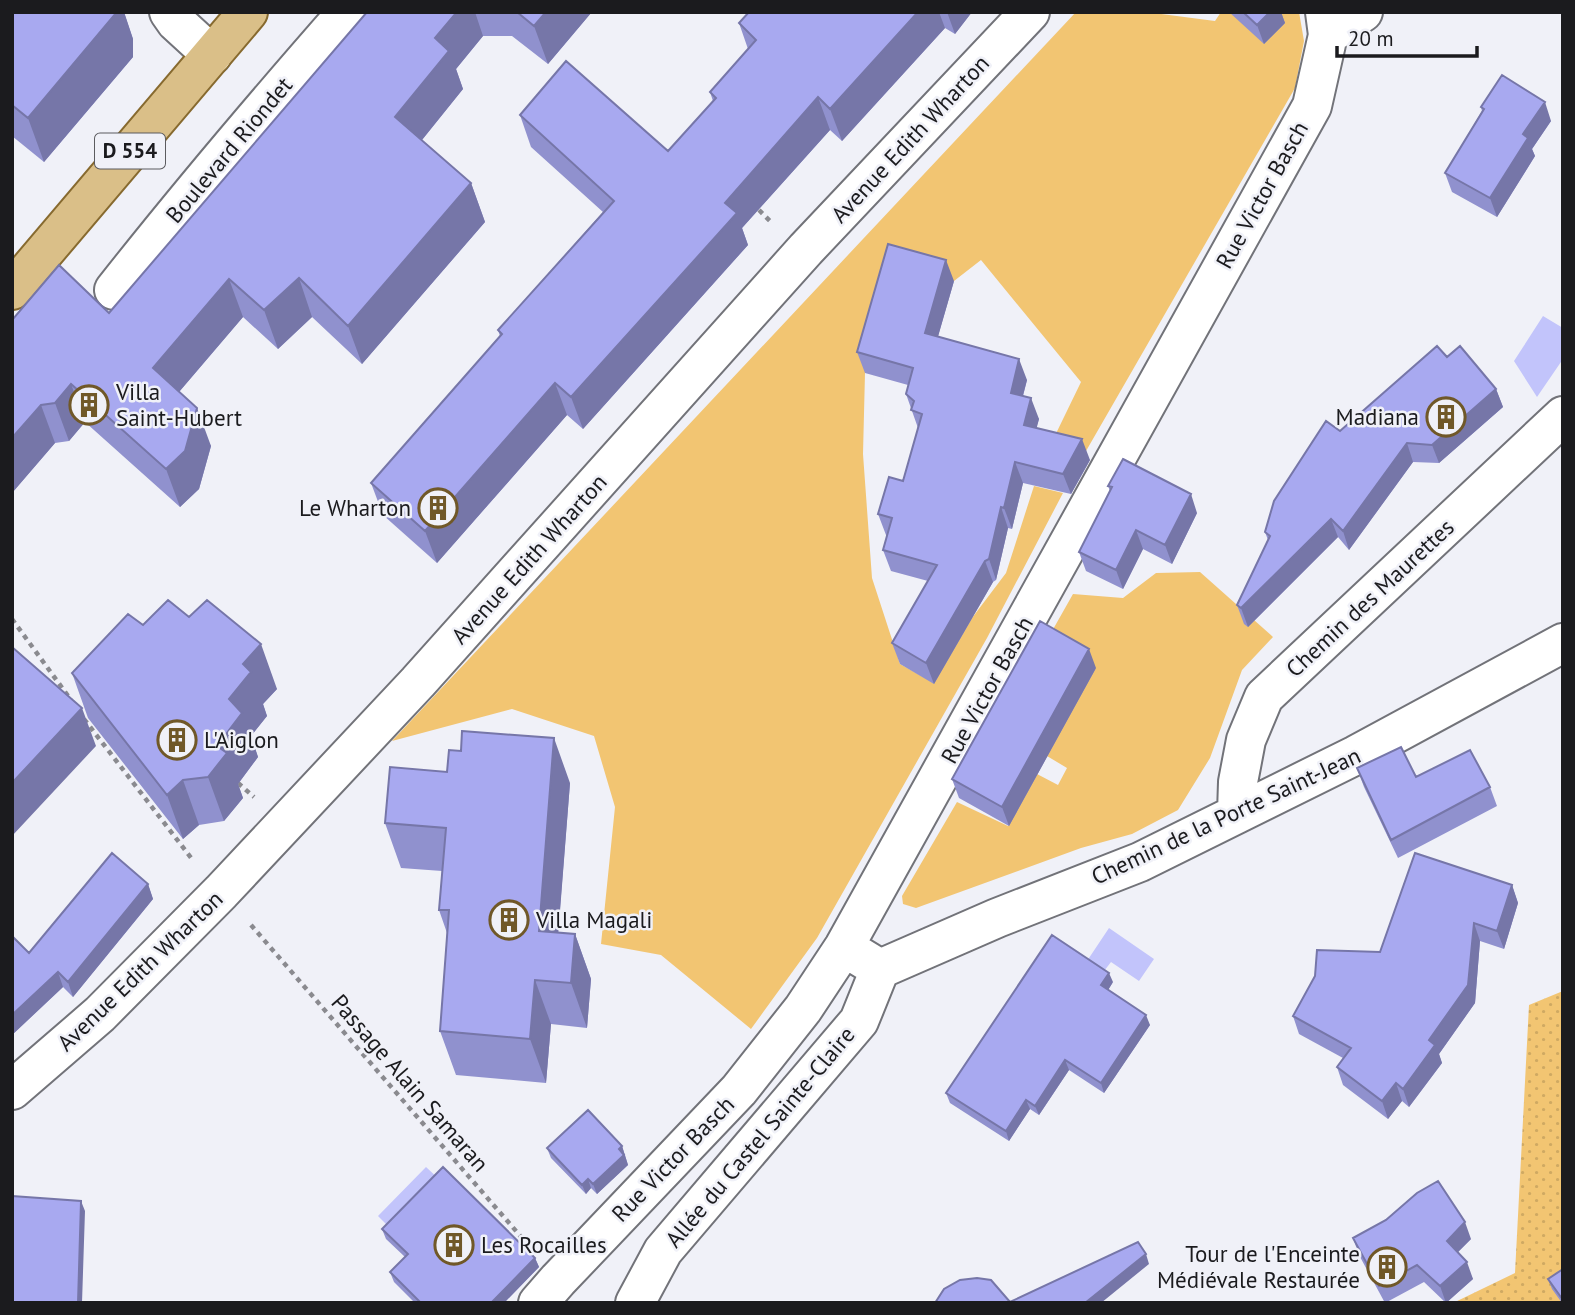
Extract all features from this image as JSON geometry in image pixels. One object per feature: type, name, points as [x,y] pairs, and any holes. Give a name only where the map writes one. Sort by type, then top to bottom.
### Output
[{"type":"main road","name":"D 554","points":[[12,290],[248,12]]},
{"type":"street","points":[[169,12],[176,22],[212,55]]},
{"type":"street","name":"Boulevard Riondet","points":[[114,290],[269,101],[347,12]]},
{"type":"street","name":"Avenue Edith Wharton","points":[[12,1090],[100,1014],[221,892],[418,682],[806,249],[1030,12]]},
{"type":"street","points":[[1326,24],[1363,12]]},
{"type":"street","name":"Rue Victor Basch","points":[[548,1292],[739,1090],[803,1009],[844,947],[1312,106],[1326,24]]},
{"type":"street","name":"Chemin des Maurettes","points":[[1237,813],[1238,782],[1246,740],[1264,697],[1563,416]]},
{"type":"street","name":"Chemin de la Porte Saint-Jean","points":[[880,969],[997,918],[1140,862],[1356,755],[1563,643]]},
{"type":"street","points":[[844,947],[880,969]]},
{"type":"street","name":"Allée du Castel Sainte-Claire","points":[[635,1303],[663,1251],[859,1021],[880,969]]},
{"type":"path","points":[[12,619],[93,731],[194,860]]},
{"type":"path","points":[[238,783],[248,792]]},
{"type":"path","name":"Passage Alain Samaran","points":[[245,918],[548,1292]]},
{"type":"shaded area","points":[[1076,12],[1146,12],[1215,21],[1221,12],[1299,12],[1304,41],[1295,88],[1082,458],[1048,450],[1081,382],[981,260],[954,281],[896,265],[865,373],[863,454],[872,578],[900,664],[934,683],[972,618],[1006,573],[1034,486],[1063,493],[987,638],[817,938],[751,1029],[661,955],[601,944],[615,807],[594,736],[512,709],[392,741]]},
{"type":"shaded area","points":[[1200,572],[1273,637],[1242,670],[1210,758],[1178,810],[1132,834],[1081,848],[916,908],[903,904],[902,896],[957,802],[1008,826],[1037,774],[1058,785],[1067,768],[1047,756],[1047,640],[1073,594],[1123,598],[1156,573]]},
{"type":"shaded area","points":[[1563,991],[1563,1303],[1453,1303],[1515,1273],[1529,1005]]},
{"type":"water","points":[[1543,316],[1563,328],[1563,359],[1537,397],[1514,361]]},
{"type":"water","points":[[1109,928],[1154,959],[1139,981],[1111,962],[1101,975],[1085,964]]},
{"type":"water","points":[[426,1167],[441,1181],[392,1230],[378,1216]]},
{"type":"building","points":[[12,12],[117,12],[28,118],[12,105]]},
{"type":"building","points":[[367,12],[457,12],[435,38],[449,51],[395,117],[471,183],[348,326],[299,278],[264,310],[229,279],[153,368],[197,408],[185,451],[166,469],[71,384],[55,403],[41,405],[12,438],[12,320],[59,265],[109,313]]},
{"type":"building","points":[[517,12],[546,12],[534,26]]},
{"type":"building","points":[[749,12],[918,12],[830,109],[818,97],[725,203],[737,213],[571,397],[555,383],[425,531],[371,483],[502,334],[498,330],[614,201],[520,115],[566,61],[668,151],[716,98],[710,92],[756,40],[739,23]]},
{"type":"building","points":[[1243,12],[1270,12],[1257,25]]},
{"type":"building","points":[[1502,75],[1545,102],[1523,134],[1528,138],[1490,198],[1445,173]]},
{"type":"building","points":[[888,244],[946,260],[925,333],[1019,359],[1011,393],[1031,398],[1024,425],[1082,439],[1063,474],[1015,462],[989,559],[985,561],[926,663],[892,643],[937,565],[883,550],[892,518],[878,514],[889,477],[903,481],[922,414],[911,410],[914,401],[906,394],[913,368],[857,352]]},
{"type":"building","points":[[1437,346],[1447,357],[1460,346],[1496,389],[1432,445],[1407,443],[1343,531],[1331,519],[1241,608],[1237,605],[1270,536],[1265,532],[1274,501],[1326,421],[1340,431]]},
{"type":"building","points":[[1123,459],[1191,494],[1165,545],[1136,530],[1116,570],[1079,552]]},
{"type":"building","points":[[168,600],[189,617],[207,600],[261,644],[243,664],[251,672],[229,699],[242,713],[217,746],[227,753],[208,777],[183,780],[167,795],[72,673],[128,614],[143,625]]},
{"type":"building","points":[[1040,621],[1089,649],[1002,807],[952,779]]},
{"type":"building","points":[[12,647],[82,708],[12,783]]},
{"type":"building","name":"Villa Magali","points":[[462,731],[554,738],[539,931],[575,934],[571,983],[535,980],[530,1039],[440,1031],[449,910],[439,910],[446,828],[385,823],[390,767],[447,772],[449,750],[461,751]]},
{"type":"building","points":[[1401,747],[1416,777],[1470,750],[1490,787],[1391,840],[1357,768]]},
{"type":"building","points":[[112,853],[148,884],[68,982],[58,972],[12,1015],[12,936],[29,953]]},
{"type":"building","points":[[1415,853],[1512,885],[1497,931],[1474,923],[1468,985],[1429,1040],[1435,1045],[1403,1089],[1396,1083],[1382,1101],[1337,1067],[1351,1048],[1293,1016],[1315,976],[1317,950],[1380,952]]},
{"type":"building","points":[[1052,935],[1109,973],[1101,985],[1146,1015],[1101,1083],[1065,1060],[1035,1106],[1026,1100],[1006,1131],[946,1093]]},
{"type":"building","points":[[588,1110],[622,1146],[619,1149],[624,1155],[593,1184],[588,1179],[582,1185],[547,1148]]},
{"type":"building","name":"Les Rocailles","points":[[443,1167],[535,1258],[491,1303],[421,1303],[390,1272],[408,1254],[382,1229]]},
{"type":"building","points":[[1438,1181],[1465,1222],[1447,1241],[1467,1262],[1440,1286],[1417,1265],[1379,1286],[1353,1238],[1386,1220],[1417,1193]]},
{"type":"building","points":[[12,1196],[81,1201],[78,1303],[12,1303]]},
{"type":"building","points":[[1138,1242],[1146,1254],[1085,1303],[935,1303],[944,1289],[960,1280],[977,1278],[991,1280],[1010,1302]]},
{"type":"building","points":[[1563,1269],[1563,1300],[1548,1279]]},
{"type":"place","name":"Villa Saint-Hubert","points":[[89,405]]},
{"type":"place","name":"Madiana","points":[[1446,417]]},
{"type":"place","name":"Le Wharton","points":[[438,508]]},
{"type":"place","name":"L'Aiglon","points":[[177,740]]},
{"type":"place","name":"Villa Magali","points":[[509,920]]},
{"type":"place","name":"Les Rocailles","points":[[454,1245]]},
{"type":"place","name":"Tour de l'Enceinte Médiévale Restaurée","points":[[1387,1267]]}]
